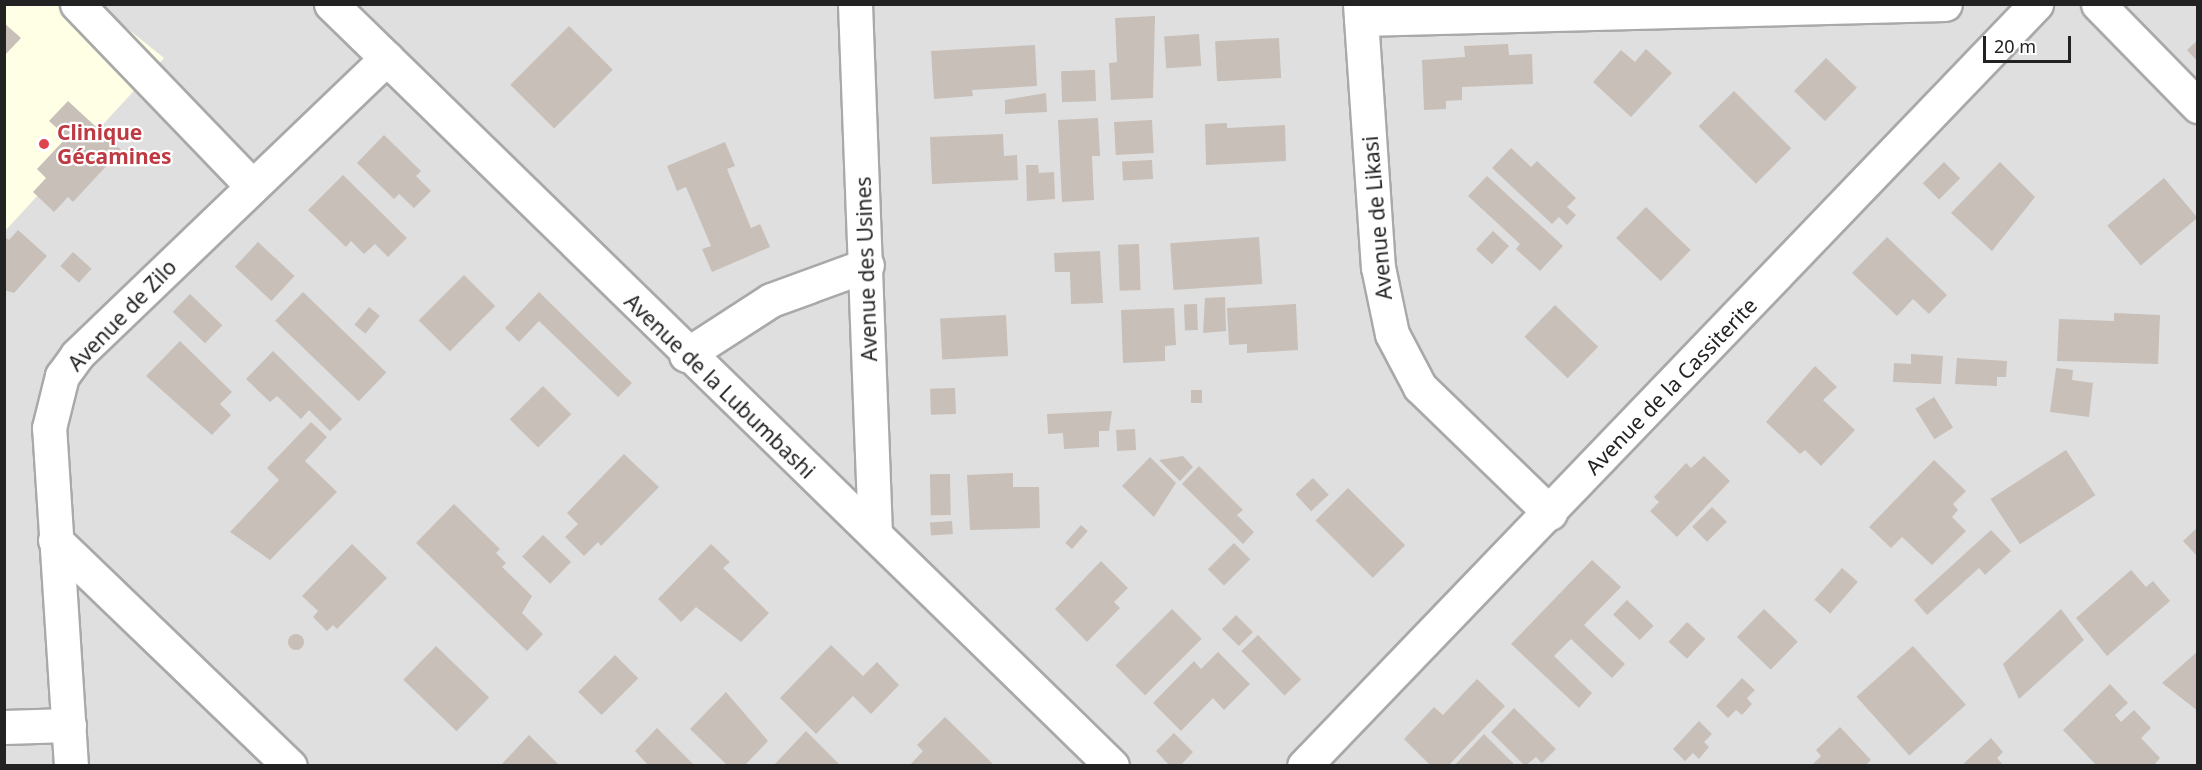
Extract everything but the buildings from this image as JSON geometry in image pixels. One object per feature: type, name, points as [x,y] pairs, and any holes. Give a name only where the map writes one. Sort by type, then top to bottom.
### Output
[{"type":"street","points":[[77,4],[252,186]]},
{"type":"street","name":"Avenue de la Lubumbashi","points":[[331,4],[686,355],[875,534],[1112,765]]},
{"type":"street","name":"Avenue des Usines","points":[[855,4],[867,265],[875,534]]},
{"type":"street","points":[[1361,12],[1945,4]]},
{"type":"street","name":"Avenue de la Cassiterite","points":[[1304,765],[1550,513],[2036,4]]},
{"type":"street","points":[[2098,4],[2198,106]]},
{"type":"street","name":"Avenue de Likasi","points":[[1361,12],[1378,267],[1392,333],[1420,387],[1550,513]]},
{"type":"street","name":"Avenue de Zilo","points":[[71,765],[49,428],[62,376],[77,355],[387,58]]},
{"type":"street","points":[[686,355],[771,300],[867,265]]},
{"type":"street","points":[[55,540],[290,765]]},
{"type":"street","points":[[4,727],[69,725]]},
{"type":"shaded area","points":[[5,5],[2197,5],[2197,765],[5,765]]},
{"type":"shaded area","name":"Clinique Gécamines","points":[[5,5],[98,5],[164,58],[5,231]]},
{"type":"place","name":"Clinique Gécamines","points":[[44,144]]}]
